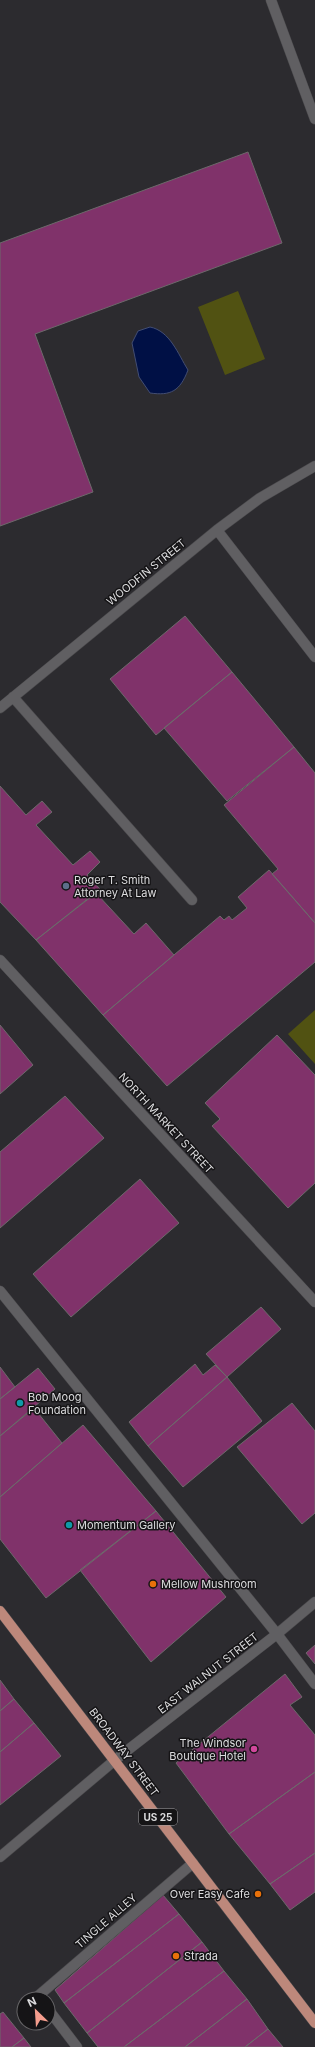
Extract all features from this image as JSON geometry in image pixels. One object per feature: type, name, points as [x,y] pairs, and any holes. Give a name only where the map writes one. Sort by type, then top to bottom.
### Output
[{"type":"main road","name":"BROADWAY STREET","points":[[0,1611],[315,2023]]},
{"type":"street","points":[[271,0],[315,119]]},
{"type":"street","name":"WOODFIN STREET","points":[[0,708],[217,530],[260,498],[315,466]]},
{"type":"street","points":[[217,530],[315,657]]},
{"type":"street","points":[[13,697],[192,900]]},
{"type":"street","name":"NORTH MARKET STREET","points":[[0,960],[315,1302]]},
{"type":"street","points":[[0,1290],[277,1634],[315,1684]]},
{"type":"street","name":"EAST WALNUT STREET","points":[[0,1858],[115,1760],[277,1634],[315,1602]]},
{"type":"street","name":"TINGLE ALLEY","points":[[44,1991],[193,1863]]},
{"type":"street","points":[[56,2019],[77,2047]]},
{"type":"shaded area","points":[[238,291],[265,359],[225,375],[198,307]]},
{"type":"shaded area","points":[[150,327],[157,329],[168,338],[177,350],[188,370],[182,383],[169,393],[150,393],[139,377],[132,343],[138,331]]},
{"type":"shaded area","points":[[315,1010],[315,1064],[288,1034]]},
{"type":"building","points":[[248,152],[282,243],[35,334],[93,492],[0,526],[0,243]]},
{"type":"building","points":[[185,616],[232,672],[156,735],[110,679]]},
{"type":"building","points":[[232,672],[294,747],[227,801],[164,728]]},
{"type":"building","points":[[294,747],[315,773],[315,923],[272,874],[278,869],[224,805]]},
{"type":"building","points":[[0,786],[26,815],[42,801],[52,812],[36,825],[73,865],[90,851],[100,862],[87,875],[100,889],[36,940],[0,902]]},
{"type":"building","points":[[269,870],[315,923],[315,962],[167,1086],[103,1015],[220,916],[224,920],[229,916],[232,920],[247,908],[238,897]]},
{"type":"building","points":[[96,893],[134,934],[146,923],[174,955],[103,1015],[36,940]]},
{"type":"building","points":[[0,1025],[33,1065],[0,1094]]},
{"type":"building","points":[[277,1035],[315,1075],[315,1183],[288,1208],[212,1126],[220,1119],[205,1103]]},
{"type":"building","points":[[65,1096],[104,1138],[0,1228],[0,1152]]},
{"type":"building","points":[[140,1179],[179,1223],[71,1317],[33,1274]]},
{"type":"building","points":[[261,1307],[281,1329],[227,1377],[206,1354]]},
{"type":"building","points":[[195,1364],[203,1375],[215,1365],[227,1377],[148,1446],[129,1422]]},
{"type":"building","points":[[0,1367],[15,1387],[0,1399]]},
{"type":"building","name":"Bob Moog Foundation","points":[[38,1368],[55,1389],[0,1436],[0,1399]]},
{"type":"building","points":[[227,1377],[262,1421],[183,1487],[148,1446]]},
{"type":"building","points":[[292,1403],[315,1431],[315,1513],[302,1524],[237,1447]]},
{"type":"building","points":[[34,1408],[62,1443],[0,1497],[0,1436]]},
{"type":"building","name":"Momentum Gallery","points":[[83,1425],[156,1511],[46,1598],[0,1539],[0,1497]]},
{"type":"building","name":"Mellow Mushroom","points":[[156,1511],[226,1597],[151,1662],[80,1570]]},
{"type":"building","points":[[315,1645],[315,1664],[306,1653]]},
{"type":"building","name":"The Windsor Boutique Hotel","points":[[285,1674],[302,1697],[290,1705],[315,1735],[315,1772],[229,1834],[176,1763]]},
{"type":"building","points":[[0,1680],[14,1699],[0,1711]]},
{"type":"building","points":[[14,1699],[34,1723],[0,1752],[0,1711]]},
{"type":"building","points":[[34,1723],[61,1756],[0,1805],[0,1752]]},
{"type":"building","points":[[315,1772],[315,1853],[270,1884],[229,1834]]},
{"type":"building","points":[[315,1853],[315,1892],[290,1910],[270,1884]]},
{"type":"building","points":[[163,1895],[179,1914],[64,2003],[55,1990]]},
{"type":"building","points":[[179,1914],[202,1942],[87,2033],[64,2003]]},
{"type":"building","points":[[202,1942],[224,1971],[124,2047],[98,2047],[87,2033]]},
{"type":"building","points":[[224,1971],[247,1999],[185,2047],[124,2047]]},
{"type":"building","points":[[247,1999],[268,2029],[245,2047],[185,2047]]},
{"type":"building","points":[[3,2012],[16,2028],[16,2031],[18,2031],[24,2038],[12,2047],[0,2047],[0,2014]]},
{"type":"building","points":[[268,2029],[283,2047],[245,2047]]},
{"type":"building","points":[[24,2038],[31,2047],[12,2047]]},
{"type":"place","name":"Roger T. Smith Attorney At Law","points":[[66,886]]},
{"type":"place","name":"Bob Moog Foundation","points":[[20,1403]]},
{"type":"place","name":"Momentum Gallery","points":[[69,1525]]},
{"type":"place","name":"Mellow Mushroom","points":[[153,1584]]},
{"type":"place","name":"The Windsor Boutique Hotel","points":[[254,1749]]},
{"type":"place","name":"Over Easy Cafe","points":[[258,1894]]},
{"type":"place","name":"Strada","points":[[176,1956]]}]
